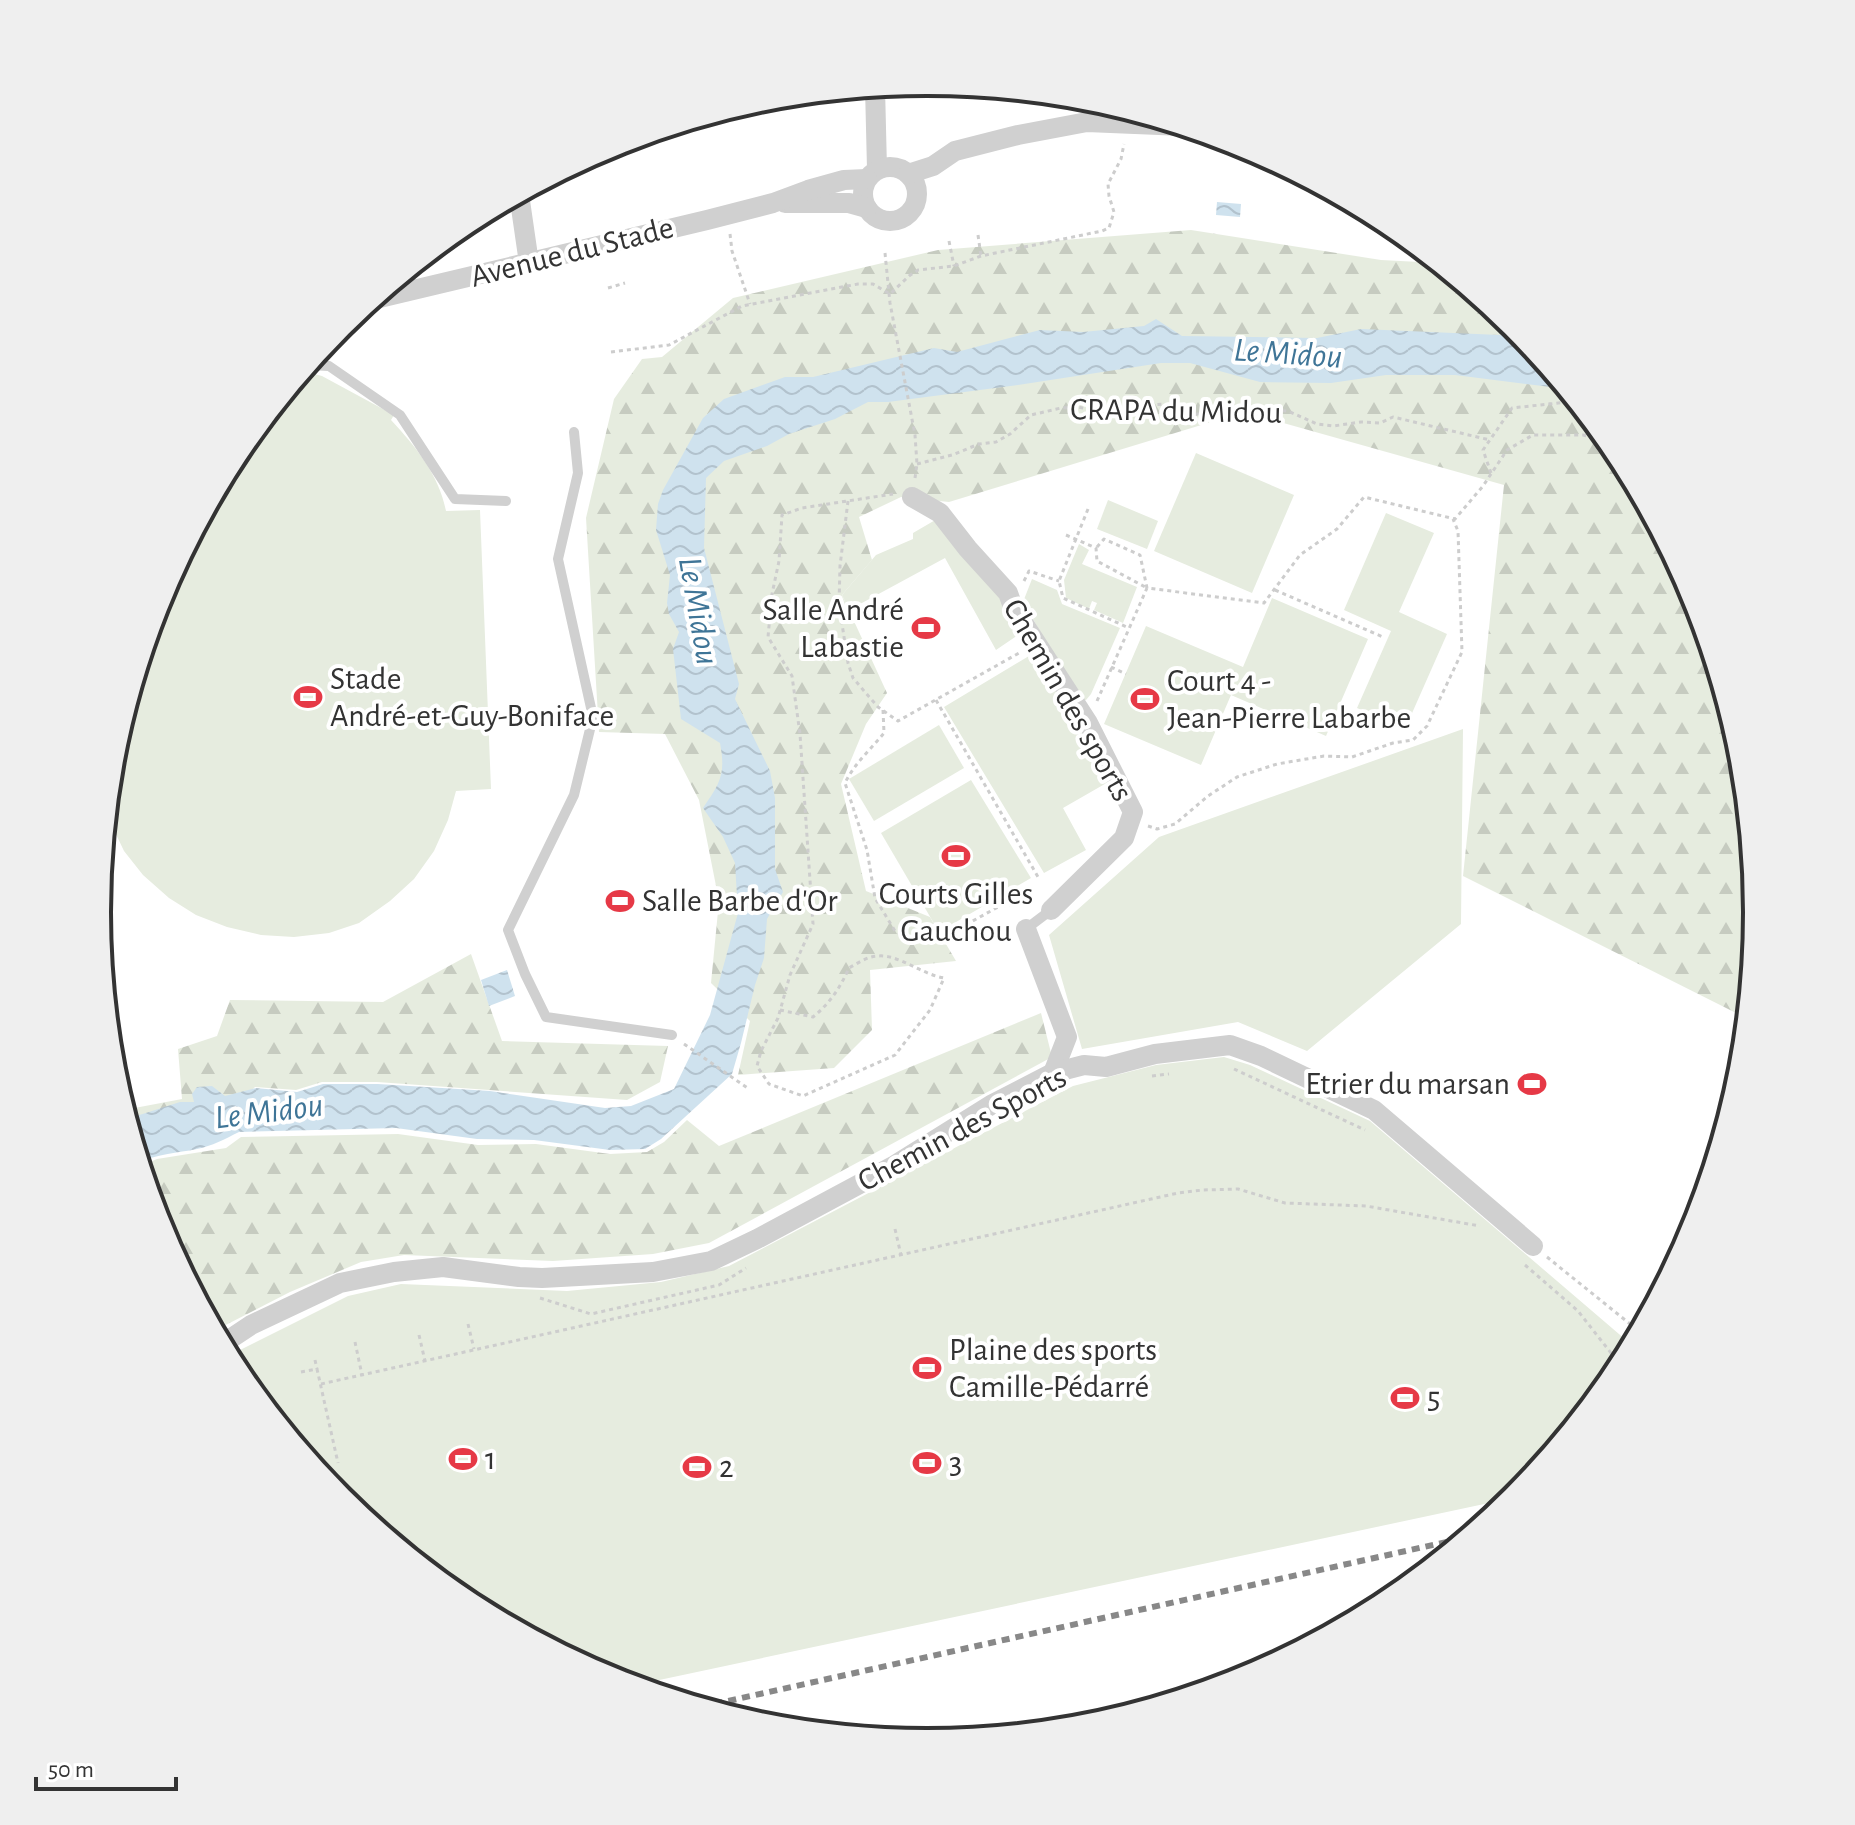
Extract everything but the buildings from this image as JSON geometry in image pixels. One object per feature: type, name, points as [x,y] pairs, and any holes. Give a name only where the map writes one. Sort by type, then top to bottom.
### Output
[{"type":"street","points":[[872,174],[894,166],[913,178],[917,200],[908,215],[890,221],[874,215],[867,208],[863,193],[872,174],[875,98]]},
{"type":"street","points":[[908,174],[933,166],[955,151],[1018,135],[1087,122],[1140,124]]},
{"type":"street","name":"Avenue du Stade","points":[[394,295],[726,215],[872,174]]},
{"type":"street","name":"Avenue du Stade","points":[[773,203],[849,203],[867,208]]},
{"type":"street","points":[[520,204],[529,263]]},
{"type":"street","name":"Chemin des sports","points":[[912,494],[940,513],[1008,593],[1013,607],[1088,723],[1133,812],[1124,838],[1052,909]]},
{"type":"street","points":[[1026,929],[1067,1037],[1053,1073]]},
{"type":"street","name":"Chemin des Sports","points":[[231,1338],[251,1325],[340,1283],[394,1272],[443,1267],[542,1278],[653,1272],[711,1261],[895,1165],[991,1105],[1053,1073],[1084,1065],[1106,1067],[1155,1054],[1230,1045],[1261,1056],[1374,1110],[1527,1253]]},
{"type":"lane","points":[[322,366],[329,366],[400,415],[455,499],[506,501]]},
{"type":"lane","points":[[574,432],[578,473],[558,559],[593,717],[574,795],[508,930],[546,1017],[672,1035]]},
{"type":"lane","points":[[1026,929],[1052,909]]},
{"type":"path","points":[[890,294],[918,270],[954,266],[981,256],[1109,228],[1114,212],[1108,184],[1121,159],[1124,143]]},
{"type":"path","points":[[726,215],[732,251],[751,304]]},
{"type":"path","points":[[978,235],[981,256]]},
{"type":"path","points":[[949,241],[954,266]]},
{"type":"path","points":[[780,1010],[813,1017],[828,1004],[849,968],[876,955],[895,957],[931,976],[944,978],[930,1010],[895,1055],[803,1096],[769,1084],[757,1066],[780,1010],[790,975],[813,924],[800,734],[792,676],[768,637],[782,515],[802,508],[912,494],[917,464],[915,435],[890,303],[885,253]]},
{"type":"path","points":[[608,288],[625,283]]},
{"type":"path","points":[[611,352],[669,345],[751,304],[858,284],[873,284],[890,294]]},
{"type":"path","points":[[1491,473],[1483,450],[1512,408],[1565,402]]},
{"type":"path","name":"CRAPA du Midou","points":[[917,464],[979,444],[996,442],[1031,415],[1078,407],[1106,413],[1121,407],[1164,404],[1192,415],[1226,409],[1243,412],[1257,409],[1288,411],[1317,424],[1333,426],[1380,423],[1393,417],[1490,440]]},
{"type":"path","points":[[1088,723],[1147,588],[1140,555],[1104,539],[1096,548],[1097,561],[1147,588],[1264,603],[1300,555],[1337,529],[1364,497],[1455,519],[1507,450],[1533,435],[1590,437]]},
{"type":"path","points":[[848,501],[839,604],[848,663],[853,678],[883,710],[898,721],[1037,643]]},
{"type":"path","points":[[1088,509],[1059,581],[1063,598],[1129,628]]},
{"type":"path","points":[[1130,820],[1157,829],[1175,824],[1237,777],[1277,764],[1324,756],[1352,757],[1393,743],[1413,740],[1427,726],[1462,652],[1458,531],[1453,519]]},
{"type":"path","points":[[1066,535],[1096,548]]},
{"type":"path","points":[[1118,545],[1121,539]]},
{"type":"path","points":[[1107,574],[1110,568]]},
{"type":"path","points":[[1013,607],[1029,571],[1059,581]]},
{"type":"path","points":[[1275,590],[1383,637]]},
{"type":"path","points":[[1091,611],[1095,602]]},
{"type":"path","points":[[1111,667],[1126,674]]},
{"type":"path","points":[[936,700],[1038,877]]},
{"type":"path","points":[[883,710],[884,733],[852,768],[845,783],[867,850],[875,898],[895,931],[904,936],[942,938],[998,907],[1023,903],[1043,895],[1052,909]]},
{"type":"path","points":[[672,1035],[749,1089]]},
{"type":"path","points":[[1224,1064],[1364,1129],[1374,1137]]},
{"type":"path","points":[[1148,1077],[1178,1072]]},
{"type":"path","points":[[321,1384],[1138,1201],[1203,1190],[1238,1189],[1285,1203],[1366,1206],[1482,1227],[1471,1217]]},
{"type":"path","points":[[895,1229],[901,1255]]},
{"type":"path","points":[[1527,1253],[1632,1326]]},
{"type":"path","points":[[1527,1253],[1613,1355]]},
{"type":"path","points":[[537,1297],[591,1314],[719,1285],[750,1265]]},
{"type":"path","points":[[468,1324],[474,1349]]},
{"type":"path","points":[[419,1335],[425,1361]]},
{"type":"path","points":[[355,1342],[362,1375]]},
{"type":"path","points":[[315,1360],[338,1463]]},
{"type":"path","points":[[301,1372],[317,1369]]},
{"type":"green space","points":[[1191,230],[1381,260],[1421,262],[1505,335],[1575,415],[1635,504],[1660,551],[1701,650],[1728,753],[1737,806],[1744,912],[1737,1014],[1463,876],[1504,485],[1244,412],[949,502],[901,497],[859,517],[872,560],[842,595],[887,693],[866,724],[841,784],[866,891],[930,917],[956,961],[870,970],[872,1030],[834,1068],[738,1075],[750,1021],[711,983],[719,901],[699,800],[665,734],[599,732],[586,518],[614,399],[642,359],[662,357],[733,298],[938,250]]},
{"type":"green space","name":"Stade André-et-Guy-Boniface","points":[[314,374],[322,376],[394,415],[391,420],[418,451],[438,485],[446,511],[480,510],[491,789],[456,791],[448,820],[434,851],[414,879],[359,923],[329,933],[294,937],[261,935],[196,915],[169,898],[143,875],[124,851],[115,833],[127,753],[154,650],[173,600],[220,504],[249,459]]},
{"type":"green space","points":[[1196,453],[1294,495],[1252,593],[1154,551]]},
{"type":"green space","points":[[1108,500],[1158,521],[1147,549],[1097,529]]},
{"type":"green space","points":[[1386,513],[1434,533],[1399,612],[1447,634],[1405,729],[1357,708],[1391,631],[1344,610]]},
{"type":"green space","points":[[937,519],[1003,599],[1021,633],[996,650],[945,558],[849,610],[842,595],[876,555],[913,539],[913,533]]},
{"type":"green space","points":[[1079,544],[1089,550],[1082,564],[1137,587],[1123,623],[1094,610],[1097,603],[1092,601],[1089,609],[1066,598],[1064,580]]},
{"type":"green space","points":[[1032,579],[1057,590],[1062,604],[1120,628],[1086,700],[1080,700],[1023,602]]},
{"type":"green space","points":[[1272,598],[1368,639],[1326,736],[1231,695],[1201,765],[1104,724],[1146,626],[1243,667]]},
{"type":"green space","points":[[1034,653],[1110,781],[1063,808],[1086,850],[1044,873],[944,707]]},
{"type":"green space","points":[[939,725],[964,768],[874,821],[849,779]]},
{"type":"green space","points":[[1463,729],[1461,924],[1307,1051],[1238,1022],[1082,1049],[1049,935],[1159,837]]},
{"type":"green space","name":"Courts Gilles Gauchou","points":[[971,780],[1031,878],[939,932],[881,833]]},
{"type":"green space","points":[[471,954],[502,1041],[668,1046],[660,1082],[627,1100],[377,1082],[322,1082],[296,1090],[255,1087],[242,1100],[142,1134],[135,1108],[182,1099],[178,1049],[217,1036],[230,1000],[383,1002]]},
{"type":"green space","points":[[1041,1013],[1052,1057],[709,1243],[653,1254],[553,1261],[404,1255],[361,1262],[290,1292],[223,1326],[173,1225],[150,1162],[226,1148],[241,1137],[398,1134],[478,1145],[536,1144],[610,1154],[647,1152],[664,1142],[687,1120],[719,1146]]},
{"type":"green space","name":"Plaine des sports Camille-Pédarré","points":[[1224,1057],[1250,1065],[1370,1121],[1624,1338],[1575,1410],[1492,1502],[653,1681],[566,1645],[519,1620],[430,1560],[350,1490],[314,1451],[280,1410],[239,1350],[348,1296],[401,1284],[567,1291],[661,1282],[729,1266],[1073,1086],[1156,1065]]},
{"type":"water","points":[[1217,202],[1241,204],[1240,217],[1216,215]]},
{"type":"water","name":"Le Midou","points":[[1156,319],[1182,336],[1317,338],[1361,329],[1505,335],[1552,387],[1455,375],[1386,375],[1331,383],[1260,382],[1190,363],[1161,363],[1018,385],[868,402],[835,419],[724,461],[706,478],[704,548],[739,684],[735,699],[770,771],[775,798],[775,869],[783,892],[767,919],[764,958],[732,1074],[661,1139],[645,1149],[610,1150],[534,1140],[477,1139],[396,1128],[239,1132],[203,1148],[149,1159],[137,1116],[180,1102],[194,1102],[192,1094],[197,1087],[212,1086],[225,1096],[256,1088],[297,1092],[323,1084],[378,1084],[490,1091],[605,1108],[631,1106],[674,1089],[710,1015],[738,913],[735,863],[723,837],[703,808],[720,778],[720,743],[681,719],[673,649],[679,632],[669,614],[670,575],[656,530],[658,504],[663,490],[703,418],[724,399],[785,377],[813,377],[934,348],[957,352],[1040,330],[1083,332],[1144,326]]},
{"type":"water","points":[[507,970],[515,996],[489,1006],[481,980]]},
{"type":"railway","points":[[722,1702],[1447,1542]]},
{"type":"place","name":"Salle André Labastie","points":[[926,628]]},
{"type":"place","name":"Stade André-et-Guy-Boniface","points":[[308,697]]},
{"type":"place","name":"Court 4 - Jean-Pierre Labarbe","points":[[1145,699]]},
{"type":"place","name":"Courts Gilles Gauchou","points":[[956,856]]},
{"type":"place","name":"Salle Barbe d'Or","points":[[620,901]]},
{"type":"place","name":"Etrier du marsan","points":[[1532,1084]]},
{"type":"place","name":"Plaine des sports Camille-Pédarré","points":[[927,1368]]},
{"type":"place","name":"5","points":[[1405,1398]]},
{"type":"place","name":"1","points":[[463,1459]]},
{"type":"place","name":"3","points":[[927,1463]]},
{"type":"place","name":"2","points":[[697,1467]]}]
